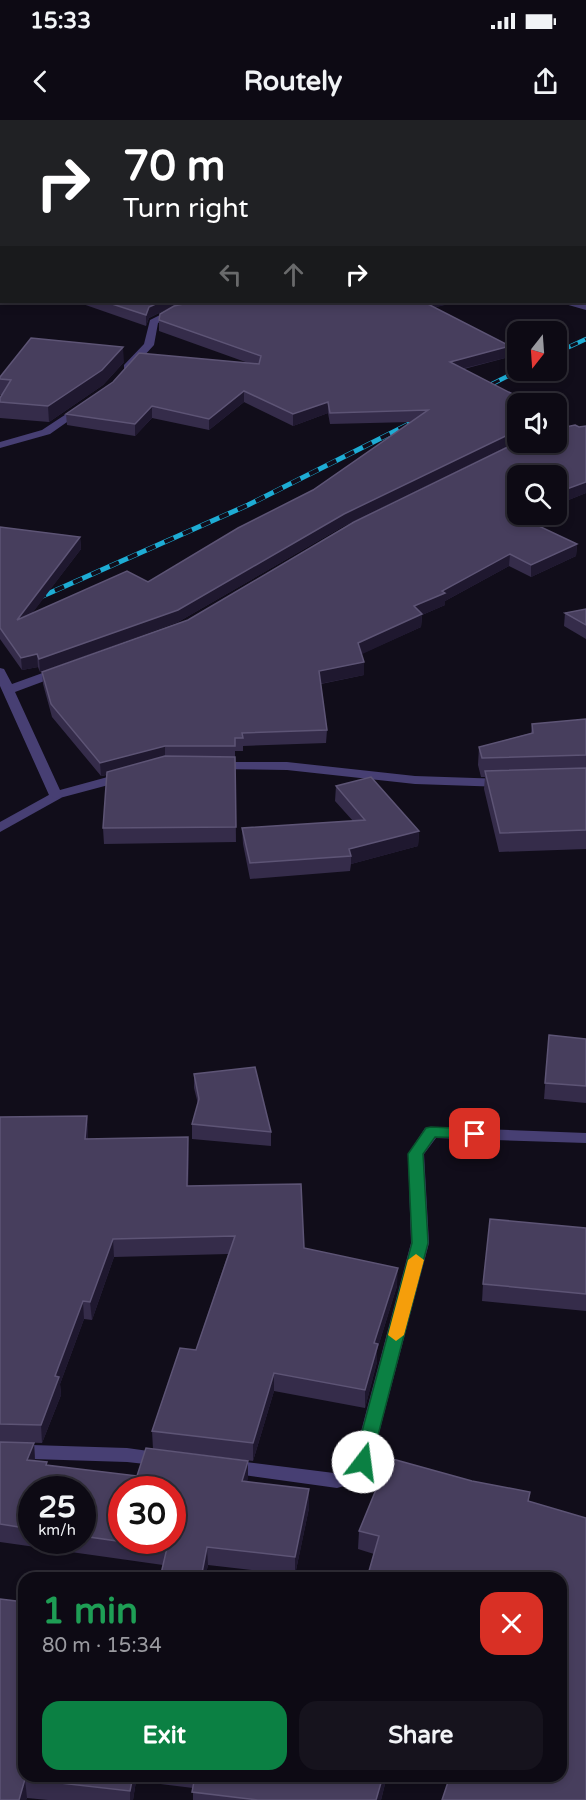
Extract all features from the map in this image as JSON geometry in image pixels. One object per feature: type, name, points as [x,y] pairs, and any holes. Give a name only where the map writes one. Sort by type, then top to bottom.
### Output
[{"type":"street","points":[[122,374],[149,345],[153,322],[171,313],[212,303]]},
{"type":"street","points":[[0,445],[46,432],[94,399]]},
{"type":"street","points":[[8,690],[73,665]]},
{"type":"street","points":[[0,672],[56,795]]},
{"type":"street","points":[[198,766],[287,766],[415,780],[518,782]]},
{"type":"street","points":[[0,828],[56,795],[143,771]]},
{"type":"street","points":[[208,1465],[337,1481],[363,1462],[420,1243],[416,1154],[431,1132],[586,1138]]},
{"type":"street","points":[[0,1451],[127,1455],[185,1462]]},
{"type":"building","points":[[109,303],[158,303],[149,307],[146,315]]},
{"type":"building","points":[[188,303],[426,303],[507,344],[507,347],[450,362],[511,393],[507,393],[507,435],[344,514],[178,610],[39,659],[37,654],[21,658],[0,628],[0,527],[80,537],[17,620],[127,571],[148,582],[238,528],[313,490],[428,410],[330,413],[328,402],[293,414],[244,391],[209,419],[152,406],[135,424],[66,414],[113,382],[139,353],[259,364],[261,356],[159,320],[160,314],[174,306]]},
{"type":"building","points":[[31,338],[123,347],[102,370],[48,406],[0,402],[11,380],[0,379],[0,377]]},
{"type":"building","points":[[586,426],[586,482],[567,489],[567,465],[507,465],[507,525],[537,525],[577,544],[531,565],[510,554],[442,591],[445,593],[414,606],[422,614],[358,643],[364,662],[319,671],[327,730],[242,733],[243,738],[235,738],[235,746],[165,746],[100,763],[51,704],[42,672],[188,620],[354,522],[507,447],[507,453],[567,453],[567,427]]},
{"type":"building","points":[[586,609],[586,625],[565,613]]},
{"type":"building","points":[[586,719],[586,755],[482,758],[479,747],[533,733],[532,724]]},
{"type":"building","points":[[165,756],[235,757],[236,827],[103,828],[107,772]]},
{"type":"building","points":[[586,768],[586,830],[500,833],[485,771]]},
{"type":"building","points":[[371,777],[419,831],[349,849],[351,856],[250,863],[242,828],[365,820],[336,786]]},
{"type":"building","points":[[549,1035],[586,1039],[586,1086],[545,1083]]},
{"type":"building","points":[[255,1067],[271,1132],[192,1124],[199,1099],[194,1074]]},
{"type":"building","points":[[87,1116],[85,1139],[188,1137],[187,1186],[301,1184],[304,1248],[398,1268],[374,1343],[378,1344],[365,1390],[274,1373],[253,1443],[152,1431],[180,1348],[196,1350],[235,1236],[113,1239],[90,1302],[83,1301],[55,1376],[59,1377],[41,1425],[0,1424],[0,1117]]},
{"type":"building","points":[[490,1219],[586,1228],[586,1294],[483,1284]]},
{"type":"building","points":[[0,1442],[34,1443],[27,1460],[47,1462],[46,1465],[137,1476],[108,1476],[108,1540],[96,1538],[96,1476],[18,1476],[18,1527],[0,1524]]},
{"type":"building","points":[[146,1448],[248,1461],[242,1481],[309,1489],[295,1557],[207,1547],[202,1572],[161,1572],[166,1554],[186,1554],[186,1476],[137,1476]]},
{"type":"building","points":[[389,1458],[472,1481],[530,1492],[528,1501],[586,1518],[586,1800],[442,1800],[448,1782],[567,1782],[567,1572],[369,1572],[379,1536],[359,1531]]},
{"type":"building","points":[[0,1599],[18,1601],[18,1782],[24,1782],[19,1800],[0,1800]]},
{"type":"building","points":[[51,1782],[132,1782],[130,1791]]},
{"type":"building","points":[[194,1782],[381,1782],[376,1800],[258,1800],[192,1792]]},
{"type":"railway","points":[[567,348],[586,339]]},
{"type":"railway","points":[[478,391],[507,376]]},
{"type":"railway","points":[[0,615],[248,505],[421,418]]},
{"type":"slow traffic","points":[[396,1335],[416,1260]]},
{"type":"route","points":[[363,1462],[420,1243],[416,1154],[431,1132],[475,1134]]}]
